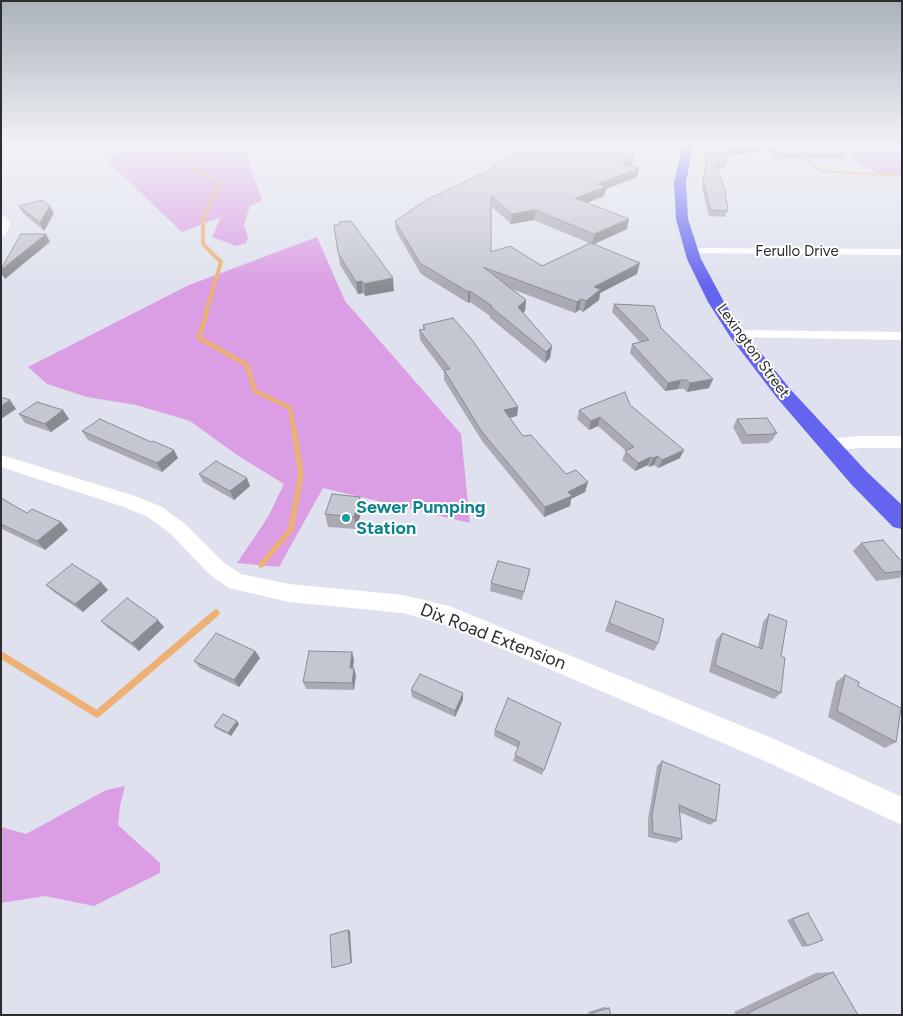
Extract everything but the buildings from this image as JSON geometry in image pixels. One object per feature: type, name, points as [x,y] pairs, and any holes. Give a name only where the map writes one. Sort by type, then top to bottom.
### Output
[{"type":"main road","name":"Lexington Street","points":[[680,192],[682,219],[692,252],[713,296],[737,334],[784,394],[829,445],[902,520]]},
{"type":"street","points":[[1,218],[6,224],[1,233]]},
{"type":"street","name":"Ferullo Drive","points":[[692,252],[902,252]]},
{"type":"street","points":[[737,334],[902,336]]},
{"type":"street","points":[[829,445],[860,442],[902,442]]},
{"type":"street","name":"Dix Road Extension","points":[[1,461],[131,502],[155,512],[178,529],[216,568],[236,582],[289,594],[403,604],[449,616],[774,752],[902,811]]},
{"type":"shaded area","points":[[140,192],[259,192],[262,201],[250,206],[244,224],[248,238],[246,243],[236,246],[212,237],[221,217],[182,232]]},
{"type":"shaded area","points":[[317,237],[345,301],[461,434],[470,523],[323,488],[279,567],[237,563],[268,517],[284,484],[237,455],[190,421],[136,405],[87,397],[47,384],[28,367],[189,285]]},
{"type":"shaded area","points":[[125,786],[118,825],[160,863],[160,873],[94,906],[45,896],[1,903],[1,827],[26,834],[106,790]]},
{"type":"waterway","points":[[203,219],[215,192]]},
{"type":"waterway","points":[[203,219],[203,244],[221,262],[206,312]]},
{"type":"waterway","points":[[207,311],[199,338],[247,365],[255,391],[290,408],[294,431]]},
{"type":"waterway","points":[[261,565],[291,529],[301,474],[294,429]]},
{"type":"waterway","points":[[1,655],[97,714],[216,613]]},
{"type":"place","name":"Sewer Pumping Station","points":[[346,518]]}]
